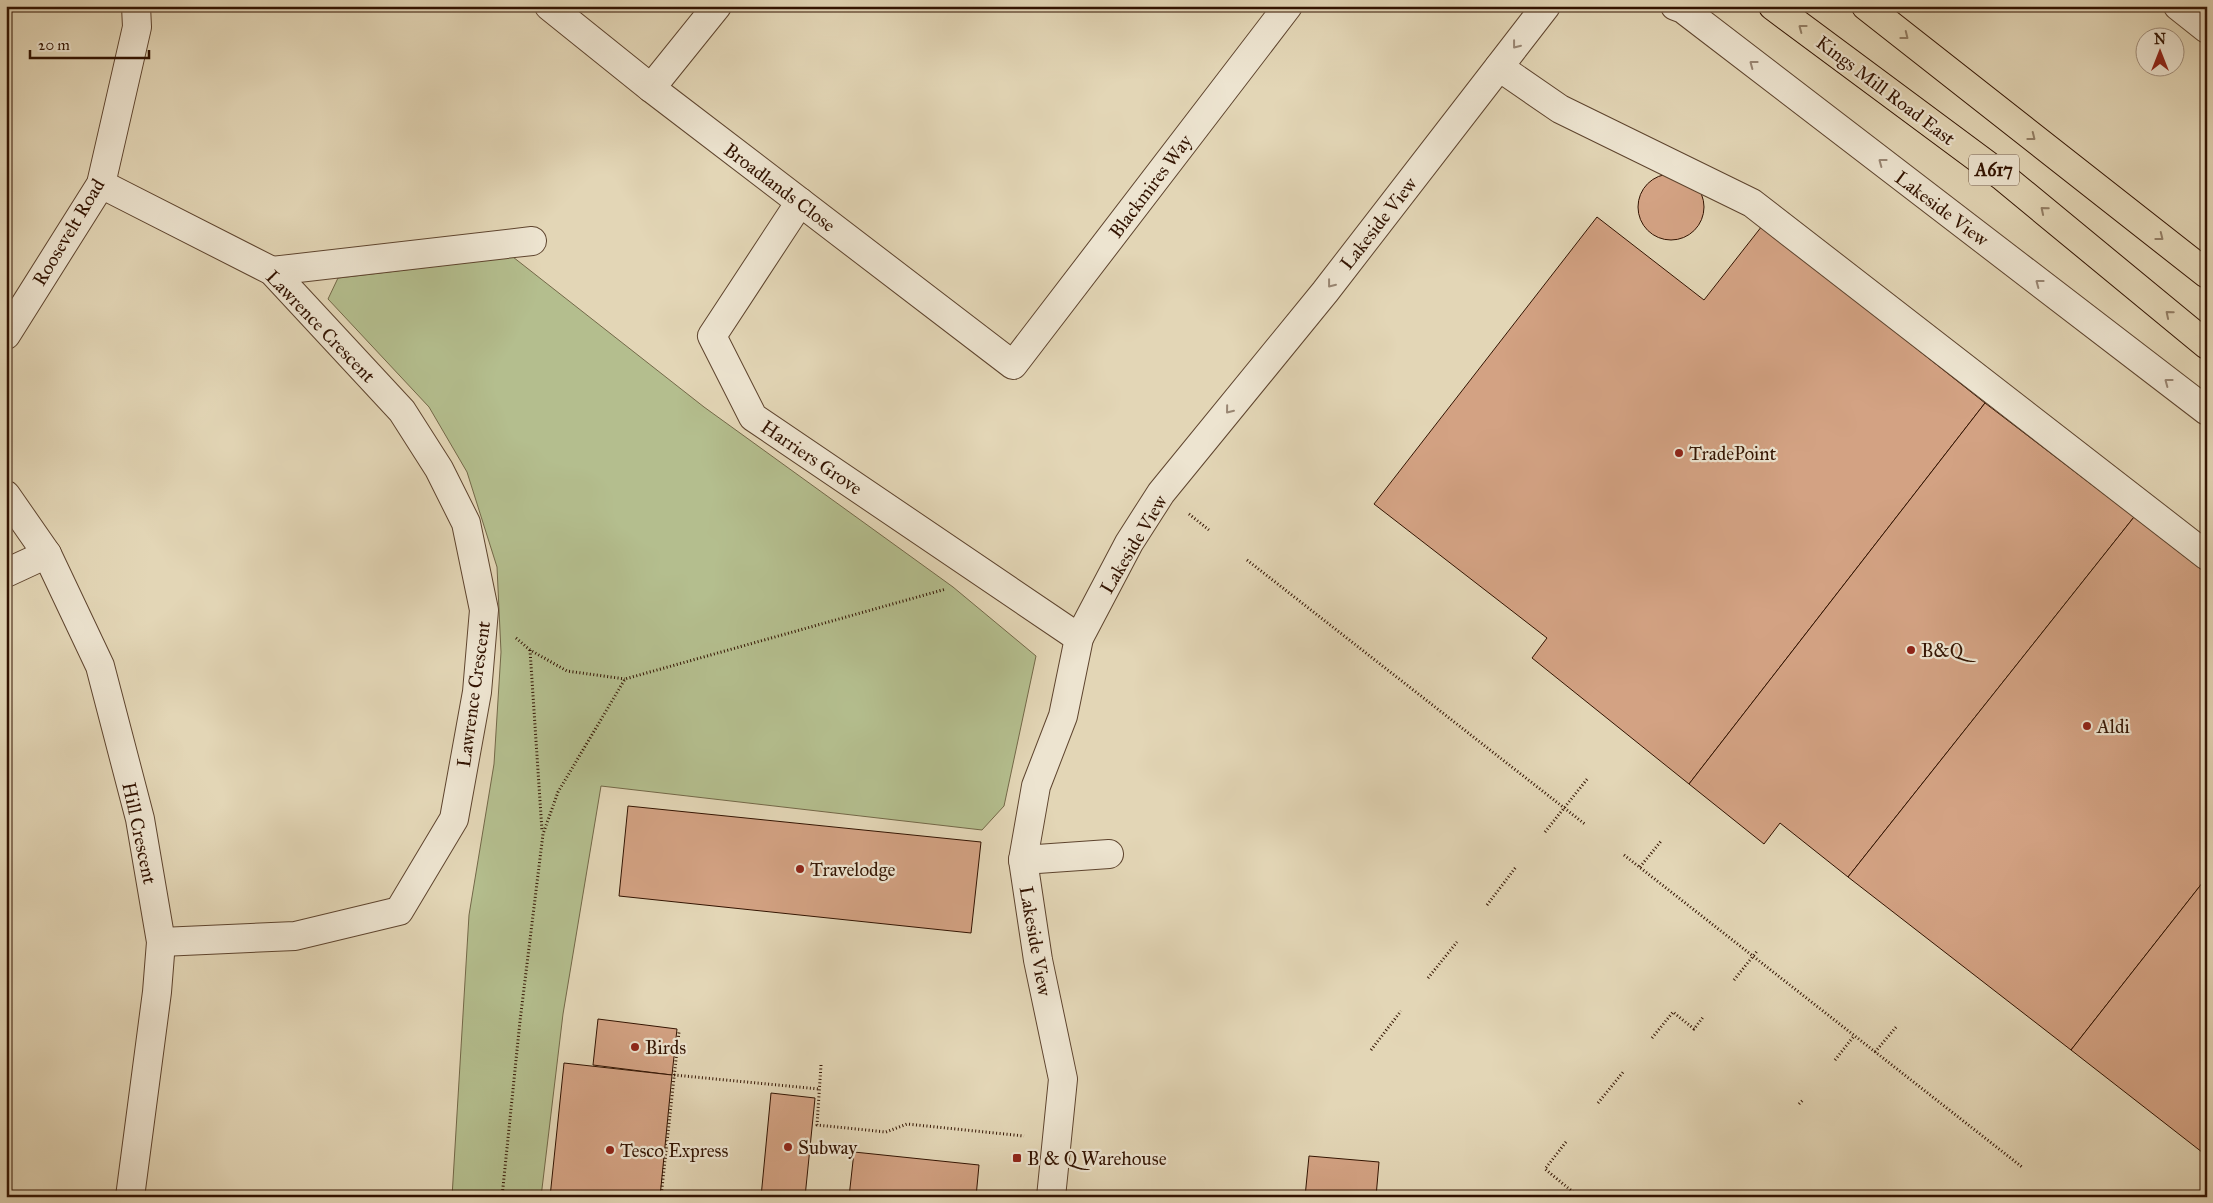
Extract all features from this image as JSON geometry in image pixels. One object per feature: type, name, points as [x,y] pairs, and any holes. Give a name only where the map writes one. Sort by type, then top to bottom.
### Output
[{"type":"highway","name":"Kings Mill Road East","points":[[1773,6],[2002,176],[2207,345]]},
{"type":"highway","name":"A617","points":[[1866,6],[2207,274]]},
{"type":"street","name":"Roosevelt Road","points":[[6,335],[101,184],[137,27],[136,6]]},
{"type":"street","name":"Broadlands Close","points":[[549,6],[651,88],[1013,365]]},
{"type":"street","points":[[651,88],[717,6]]},
{"type":"street","name":"Blackmires Way","points":[[1013,365],[1288,6]]},
{"type":"street","name":"Lakeside View","points":[[1051,1197],[1062,1079],[1038,960],[1023,860],[1036,786],[1063,716],[1079,638],[1129,543],[1162,493],[1324,292],[1546,6]]},
{"type":"street","name":"Lakeside View","points":[[1675,6],[1690,15],[2207,411]]},
{"type":"street","points":[[2178,6],[2207,29]]},
{"type":"street","points":[[1499,67],[1560,109],[1752,204],[2207,556]]},
{"type":"street","name":"Lawrence Crescent","points":[[101,184],[272,271],[402,411],[439,469],[466,523],[484,611],[477,692],[454,819],[399,912],[295,936],[161,942]]},
{"type":"street","name":"Harriers Grove","points":[[800,202],[712,336],[753,417],[1079,638]]},
{"type":"street","points":[[272,271],[532,241]]},
{"type":"street","name":"Hill Crescent","points":[[6,495],[47,554],[100,666],[140,819],[161,942],[157,992],[130,1197]]},
{"type":"street","points":[[6,574],[47,554]]},
{"type":"street","points":[[1023,860],[1109,854]]},
{"type":"path","points":[[1186,512],[1209,530]]},
{"type":"path","points":[[1247,560],[1586,825]]},
{"type":"path","points":[[484,611],[530,650],[568,671],[625,678],[953,587],[978,569]]},
{"type":"path","points":[[502,1197],[542,834],[530,650]]},
{"type":"path","points":[[542,834],[558,792],[625,678]]},
{"type":"path","points":[[1545,832],[1588,778]]},
{"type":"path","points":[[1640,867],[1662,840]]},
{"type":"path","points":[[1624,855],[2022,1167]]},
{"type":"path","points":[[1487,905],[1516,867]]},
{"type":"path","points":[[1428,978],[1458,942]]},
{"type":"path","points":[[1734,980],[1758,950]]},
{"type":"path","points":[[1371,1050],[1401,1012]]},
{"type":"path","points":[[1652,1038],[1673,1012],[1694,1029],[1704,1016]]},
{"type":"path","points":[[1875,1052],[1897,1026]]},
{"type":"path","points":[[660,1197],[679,1032]]},
{"type":"path","points":[[1835,1060],[1854,1036]]},
{"type":"path","points":[[821,1065],[817,1125],[886,1132],[907,1124],[1057,1140]]},
{"type":"path","points":[[1598,1103],[1624,1071]]},
{"type":"path","points":[[674,1075],[819,1089]]},
{"type":"path","points":[[1799,1104],[1803,1100]]},
{"type":"path","points":[[1566,1142],[1544,1169],[1579,1197]]},
{"type":"green space","points":[[513,257],[704,407],[953,587],[1036,656],[1004,806],[982,830],[601,786],[563,1014],[541,1197],[452,1197],[469,915],[494,764],[501,652],[497,567],[467,472],[429,407],[328,299],[338,278]]},
{"type":"building","points":[[1671,174],[1683,177],[1694,184],[1701,195],[1704,207],[1701,219],[1694,230],[1683,237],[1671,240],[1659,237],[1648,230],[1641,219],[1638,207],[1641,195],[1648,184],[1659,177]]},
{"type":"building","name":"TradePoint","points":[[1597,217],[1704,300],[1762,226],[1985,403],[1689,784],[1532,658],[1547,638],[1374,504]]},
{"type":"building","name":"B&Q","points":[[1985,403],[2134,517],[1848,877],[1780,823],[1764,844],[1689,784]]},
{"type":"building","name":"Aldi","points":[[2134,517],[2207,574],[2207,877],[2071,1050],[1848,877]]},
{"type":"building","name":"Travelodge","points":[[628,806],[981,842],[971,933],[619,896]]},
{"type":"building","points":[[2207,877],[2207,1156],[2071,1050]]},
{"type":"building","name":"Birds","points":[[598,1019],[677,1029],[672,1075],[593,1065]]},
{"type":"building","name":"Tesco Express","points":[[564,1063],[672,1075],[660,1197],[550,1197]]},
{"type":"building","name":"Subway","points":[[771,1093],[815,1098],[805,1197],[761,1197]]},
{"type":"building","points":[[854,1152],[979,1165],[976,1197],[849,1197]]},
{"type":"building","points":[[1309,1156],[1379,1162],[1376,1197],[1305,1197]]},
{"type":"place","name":"TradePoint","points":[[1679,453]]},
{"type":"place","name":"B&Q","points":[[1911,650]]},
{"type":"place","name":"Aldi","points":[[2087,726]]},
{"type":"place","name":"Travelodge","points":[[800,869]]},
{"type":"place","name":"Birds","points":[[635,1047]]},
{"type":"place","name":"Subway","points":[[788,1147]]},
{"type":"place","name":"Tesco Express","points":[[610,1150]]},
{"type":"place","name":"B & Q Warehouse","points":[[1017,1158]]}]
